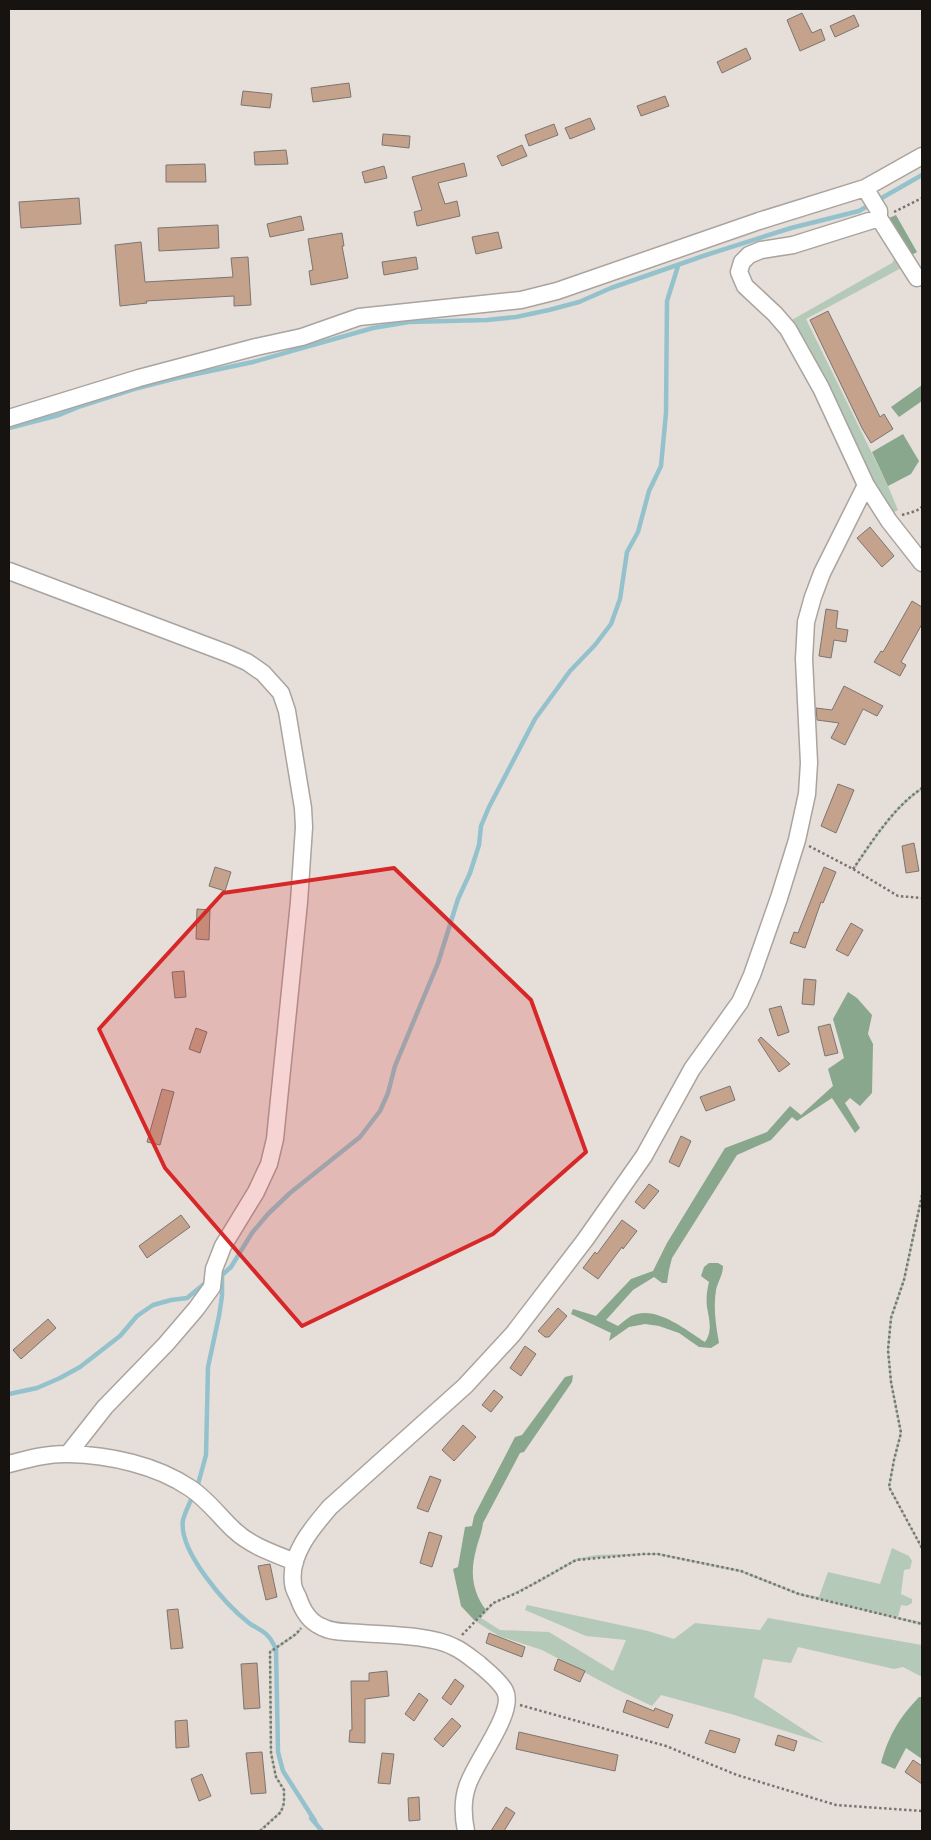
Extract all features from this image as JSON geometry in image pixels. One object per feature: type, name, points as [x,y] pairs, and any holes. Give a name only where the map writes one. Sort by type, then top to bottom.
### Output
[{"type":"street","points":[[9,418],[139,378],[256,346],[302,337],[359,317],[520,300],[557,291],[759,221],[867,192],[922,156]]},
{"type":"street","points":[[867,192],[917,278]]},
{"type":"street","points":[[879,215],[794,245],[761,250],[749,255],[742,262],[739,272],[745,286],[788,329],[821,388],[866,485],[922,564]]},
{"type":"street","points":[[466,1831],[463,1802],[467,1786],[505,1714],[508,1702],[505,1691],[483,1667],[453,1646],[437,1641],[340,1632],[321,1627],[309,1618],[300,1604],[292,1583],[295,1562],[304,1542],[330,1507],[465,1386],[495,1356],[543,1296],[626,1183],[644,1156],[692,1069],[740,1002],[766,938],[797,840],[807,794],[809,763],[804,660],[806,622],[822,574],[866,485]]},
{"type":"street","points":[[9,571],[229,654],[247,662],[262,673],[281,693],[287,712],[303,808],[303,846],[291,986],[275,1139],[270,1164],[252,1199],[222,1246],[214,1269],[212,1286],[196,1309],[166,1344],[105,1407],[68,1454]]},
{"type":"street","points":[[9,1464],[46,1456],[68,1454],[129,1462],[156,1471],[180,1482],[202,1497],[235,1531],[259,1547],[295,1562]]},
{"type":"path","points":[[879,215],[903,208],[922,198]]},
{"type":"path","points":[[889,520],[916,511],[922,507]]},
{"type":"path","points":[[853,869],[885,825],[922,788]]},
{"type":"path","points":[[797,840],[853,869],[898,896],[922,898]]},
{"type":"path","points":[[922,1195],[904,1280],[891,1318],[888,1350],[891,1382],[901,1433],[889,1487],[922,1548]]},
{"type":"path","points":[[453,1646],[493,1603],[526,1588],[576,1560],[643,1554],[658,1554],[740,1571],[799,1594],[922,1624]]},
{"type":"path","points":[[260,1831],[280,1812],[284,1803],[284,1790],[276,1777],[271,1752],[270,1652],[296,1634],[309,1618]]},
{"type":"path","points":[[508,1702],[666,1746],[737,1775],[836,1805],[922,1811]]},
{"type":"highlighted area","points":[[394,868],[531,1000],[586,1152],[493,1234],[302,1326],[165,1168],[99,1029],[223,893]]},
{"type":"green space","points":[[896,215],[917,252],[910,256],[889,218]]},
{"type":"green space","points":[[897,254],[905,266],[806,319],[888,486],[898,510],[891,514],[871,482],[790,321],[892,263]]},
{"type":"green space","points":[[922,385],[922,401],[899,417],[891,407]]},
{"type":"green space","points":[[903,434],[919,461],[911,474],[888,486],[872,452]]},
{"type":"green space","points":[[922,787],[922,790],[902,806],[877,837],[855,869],[853,868],[892,814]]},
{"type":"green space","points":[[848,992],[857,998],[872,1015],[868,1034],[873,1044],[872,1093],[860,1106],[850,1098],[845,1103],[860,1128],[855,1133],[832,1098],[797,1121],[792,1117],[771,1140],[737,1155],[672,1258],[667,1283],[662,1283],[654,1277],[633,1290],[606,1320],[618,1326],[631,1316],[640,1313],[650,1313],[680,1325],[705,1342],[710,1329],[707,1307],[709,1282],[701,1276],[704,1267],[709,1263],[718,1263],[723,1266],[716,1290],[715,1303],[719,1343],[711,1348],[699,1347],[679,1333],[659,1326],[645,1324],[629,1327],[609,1341],[611,1333],[571,1314],[573,1309],[596,1316],[631,1279],[653,1271],[667,1243],[725,1148],[767,1132],[790,1106],[801,1115],[833,1086],[828,1069],[844,1058],[833,1019]]},
{"type":"green space","points":[[922,1191],[922,1200],[905,1280],[892,1318],[889,1350],[892,1382],[902,1432],[890,1487],[922,1550],[888,1487],[900,1432],[890,1382],[887,1350],[890,1317],[903,1279]]},
{"type":"green space","points":[[573,1375],[572,1382],[524,1452],[520,1453],[483,1523],[474,1558],[473,1574],[475,1589],[486,1610],[475,1621],[461,1606],[453,1569],[458,1567],[465,1527],[472,1526],[474,1516],[515,1437],[522,1435],[565,1377]]},
{"type":"green space","points":[[892,1548],[909,1556],[912,1561],[910,1569],[904,1570],[901,1594],[912,1599],[912,1603],[907,1606],[901,1605],[898,1617],[922,1622],[922,1625],[798,1595],[740,1572],[658,1555],[576,1561],[542,1581],[494,1604],[481,1618],[500,1630],[549,1632],[613,1671],[626,1640],[586,1636],[525,1610],[527,1605],[648,1631],[674,1639],[695,1623],[760,1630],[768,1618],[922,1645],[922,1677],[903,1667],[894,1669],[798,1647],[791,1663],[763,1659],[754,1697],[824,1743],[731,1714],[661,1695],[652,1706],[542,1650],[499,1636],[475,1621],[493,1603],[541,1579],[575,1559],[596,1555],[658,1553],[741,1570],[799,1593],[819,1597],[828,1572],[880,1584]]},
{"type":"green space","points":[[300,1628],[302,1629],[297,1635],[271,1653],[272,1752],[277,1777],[285,1789],[285,1803],[282,1812],[261,1831],[258,1831],[280,1811],[283,1802],[283,1790],[275,1777],[270,1753],[269,1651],[296,1633]]},
{"type":"green space","points":[[919,1697],[922,1697],[922,1759],[906,1748],[895,1769],[881,1763],[896,1727]]},
{"type":"building","points":[[802,13],[812,33],[821,29],[825,40],[800,51],[787,20]]},
{"type":"building","points":[[854,15],[859,26],[835,37],[830,26]]},
{"type":"building","points":[[746,48],[751,59],[722,73],[717,62]]},
{"type":"building","points":[[349,83],[351,97],[313,102],[311,88]]},
{"type":"building","points":[[243,91],[272,94],[270,108],[241,105]]},
{"type":"building","points":[[665,96],[669,106],[641,116],[637,106]]},
{"type":"building","points":[[590,118],[595,129],[570,139],[565,128]]},
{"type":"building","points":[[554,124],[558,135],[529,146],[525,135]]},
{"type":"building","points":[[383,134],[410,136],[409,148],[382,145]]},
{"type":"building","points":[[522,145],[527,156],[502,166],[497,156]]},
{"type":"building","points":[[286,150],[288,164],[255,165],[254,152]]},
{"type":"building","points":[[464,163],[467,176],[438,183],[445,204],[457,201],[460,216],[417,226],[414,212],[422,210],[412,177]]},
{"type":"building","points":[[205,164],[206,182],[166,182],[166,165]]},
{"type":"building","points":[[384,166],[387,178],[365,183],[362,172]]},
{"type":"building","points":[[79,198],[81,224],[21,228],[19,202]]},
{"type":"building","points":[[301,216],[304,230],[270,237],[267,224]]},
{"type":"building","points":[[218,225],[219,248],[159,251],[158,228]]},
{"type":"building","points":[[498,232],[502,248],[476,254],[472,237]]},
{"type":"building","points":[[342,233],[344,246],[342,246],[348,278],[311,285],[309,271],[313,270],[308,239]]},
{"type":"building","points":[[141,242],[145,282],[233,277],[231,258],[248,257],[251,305],[234,306],[234,296],[146,301],[147,303],[120,306],[115,245]]},
{"type":"building","points":[[416,257],[418,269],[384,275],[382,262]]},
{"type":"building","points":[[828,311],[880,417],[884,414],[893,429],[871,443],[810,320]]},
{"type":"building","points":[[870,527],[894,556],[882,567],[857,538]]},
{"type":"building","points":[[912,601],[922,607],[922,624],[901,662],[906,665],[900,676],[874,662],[881,651],[883,652]]},
{"type":"building","points":[[826,609],[838,611],[836,628],[848,630],[846,642],[834,640],[831,658],[819,656]]},
{"type":"building","points":[[844,686],[883,706],[877,716],[863,709],[845,745],[831,738],[839,723],[817,720],[816,708],[832,710]]},
{"type":"building","points":[[838,784],[854,790],[836,833],[821,826]]},
{"type":"building","points":[[914,843],[919,871],[906,873],[902,846]]},
{"type":"building","points":[[215,867],[231,872],[225,891],[209,886]]},
{"type":"building","points":[[824,867],[836,872],[823,903],[821,902],[805,948],[790,943],[794,932],[798,933]]},
{"type":"building","points":[[197,909],[210,910],[209,940],[196,939]]},
{"type":"building","points":[[851,923],[863,930],[848,956],[836,950]]},
{"type":"building","points":[[184,971],[186,997],[175,998],[172,972]]},
{"type":"building","points":[[804,979],[816,980],[814,1005],[802,1004]]},
{"type":"building","points":[[781,1006],[789,1032],[778,1036],[769,1009]]},
{"type":"building","points":[[830,1024],[838,1053],[825,1056],[818,1027]]},
{"type":"building","points":[[196,1028],[207,1032],[200,1053],[189,1049]]},
{"type":"building","points":[[761,1037],[790,1064],[779,1072],[758,1040]]},
{"type":"building","points":[[730,1086],[735,1100],[706,1111],[700,1097]]},
{"type":"building","points":[[162,1089],[174,1092],[160,1145],[147,1142]]},
{"type":"building","points":[[681,1136],[691,1141],[679,1167],[669,1162]]},
{"type":"building","points":[[649,1184],[659,1191],[644,1209],[635,1202]]},
{"type":"building","points":[[181,1215],[190,1227],[147,1258],[139,1246]]},
{"type":"building","points":[[622,1220],[637,1231],[623,1249],[622,1247],[598,1279],[583,1268],[595,1252],[597,1254]]},
{"type":"building","points":[[558,1308],[567,1316],[549,1337],[545,1337],[538,1331]]},
{"type":"building","points":[[48,1319],[56,1328],[21,1359],[13,1350]]},
{"type":"building","points":[[525,1346],[536,1354],[521,1376],[510,1368]]},
{"type":"building","points":[[494,1390],[503,1397],[491,1412],[482,1405]]},
{"type":"building","points":[[463,1425],[476,1437],[454,1461],[442,1450]]},
{"type":"building","points":[[430,1476],[441,1480],[428,1512],[417,1508]]},
{"type":"building","points":[[429,1532],[442,1536],[432,1567],[420,1563]]},
{"type":"building","points":[[270,1564],[277,1597],[266,1600],[258,1566]]},
{"type":"building","points":[[178,1609],[183,1648],[171,1649],[167,1610]]},
{"type":"building","points":[[489,1633],[525,1647],[522,1657],[486,1643]]},
{"type":"building","points":[[558,1659],[585,1671],[580,1682],[554,1670]]},
{"type":"building","points":[[257,1663],[260,1708],[244,1709],[241,1664]]},
{"type":"building","points":[[387,1671],[389,1696],[365,1699],[365,1743],[349,1742],[350,1730],[352,1730],[351,1681],[369,1681],[369,1673]]},
{"type":"building","points":[[455,1679],[464,1686],[451,1705],[442,1698]]},
{"type":"building","points":[[419,1693],[428,1700],[414,1721],[405,1714]]},
{"type":"building","points":[[627,1700],[654,1711],[655,1708],[673,1715],[668,1728],[623,1712]]},
{"type":"building","points":[[452,1718],[461,1726],[443,1747],[434,1739]]},
{"type":"building","points":[[187,1720],[189,1747],[176,1748],[175,1721]]},
{"type":"building","points":[[710,1730],[740,1739],[735,1753],[705,1743]]},
{"type":"building","points":[[519,1732],[618,1755],[615,1771],[516,1749]]},
{"type":"building","points":[[778,1735],[797,1741],[794,1751],[775,1745]]},
{"type":"building","points":[[262,1752],[266,1793],[251,1794],[246,1753]]},
{"type":"building","points":[[382,1753],[394,1754],[390,1784],[378,1783]]},
{"type":"building","points":[[913,1760],[922,1766],[922,1784],[905,1772]]},
{"type":"building","points":[[202,1774],[211,1796],[199,1801],[191,1779]]},
{"type":"building","points":[[419,1797],[420,1820],[409,1821],[408,1798]]},
{"type":"building","points":[[506,1807],[515,1813],[504,1831],[491,1831]]},
{"type":"waterway","points":[[9,428],[59,415],[134,389],[253,362],[373,328],[409,322],[487,320],[516,317],[579,302],[611,288],[703,256],[791,228],[859,211],[922,175]]},
{"type":"waterway","points":[[216,1277],[222,1275],[231,1267],[252,1233],[268,1214],[290,1193],[360,1137],[380,1111],[388,1093],[395,1066],[438,963],[458,899],[470,873],[479,845],[481,826],[489,807],[535,719],[570,671],[595,645],[611,624],[620,599],[627,552],[638,532],[649,491],[661,466],[666,413],[667,301],[678,266]]},
{"type":"waterway","points":[[197,1488],[206,1455],[208,1367],[219,1316],[222,1296],[222,1275]]},
{"type":"waterway","points":[[9,1394],[37,1388],[80,1367],[120,1336],[137,1316],[153,1305],[187,1298],[209,1280]]},
{"type":"waterway","points":[[193,1495],[183,1520],[183,1533],[188,1547],[206,1576],[228,1604],[249,1623],[266,1634],[276,1649],[278,1752],[283,1771],[315,1821],[311,1818],[322,1831]]}]
